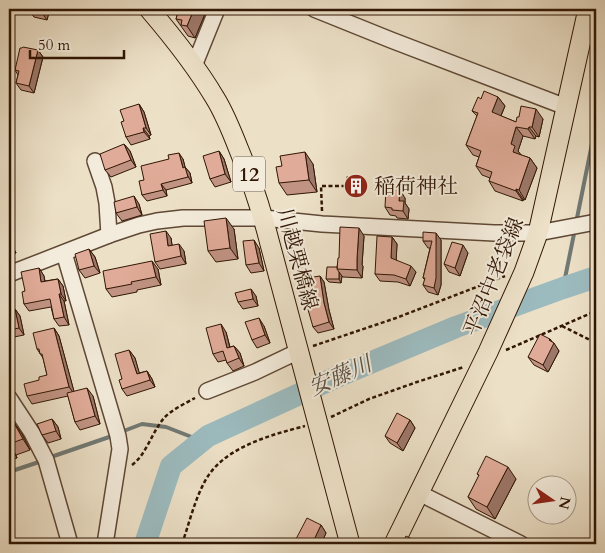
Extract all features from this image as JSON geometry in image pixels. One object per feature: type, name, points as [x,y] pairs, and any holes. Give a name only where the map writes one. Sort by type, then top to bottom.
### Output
[{"type":"main road","name":"川越栗橋線","points":[[150,9],[194,66],[216,100],[249,173],[264,218],[350,544]]},
{"type":"main road","name":"平沼中老袋線","points":[[394,544],[486,356],[524,270],[538,232],[588,9]]},
{"type":"street","points":[[194,66],[217,9]]},
{"type":"street","points":[[314,9],[566,106]]},
{"type":"street","points":[[94,161],[104,187],[109,235]]},
{"type":"street","points":[[9,274],[109,235],[140,225],[174,219],[264,218],[322,224],[494,233],[538,232],[590,223]]},
{"type":"street","points":[[64,253],[118,436],[120,449],[105,544]]},
{"type":"street","points":[[207,391],[300,356]]},
{"type":"street","points":[[9,398],[32,433],[46,460],[70,544]]},
{"type":"street","points":[[419,493],[521,544]]},
{"type":"path","points":[[322,224],[322,186],[344,186]]},
{"type":"path","points":[[300,356],[524,270]]},
{"type":"path","points":[[182,544],[204,481],[227,456],[245,446],[486,356],[562,326],[596,310]]},
{"type":"path","points":[[562,326],[596,343]]},
{"type":"path","points":[[116,473],[134,463],[166,416],[207,391]]},
{"type":"building","points":[[179,9],[194,9],[187,26],[181,25],[182,20],[176,19]]},
{"type":"building","points":[[20,48],[38,50],[29,86],[16,83],[19,71],[15,70]]},
{"type":"building","points":[[484,91],[498,97],[492,112],[516,122],[521,106],[536,109],[532,127],[528,129],[516,127],[511,144],[515,146],[513,152],[530,158],[519,190],[516,189],[516,191],[489,181],[492,172],[476,166],[481,151],[466,145],[478,113],[472,111],[478,97],[481,99]]},
{"type":"building","points":[[139,104],[146,128],[143,128],[144,132],[126,137],[121,122],[124,121],[120,110]]},
{"type":"building","points":[[124,144],[131,160],[105,170],[100,154]]},
{"type":"building","points":[[219,151],[225,174],[210,179],[203,156]]},
{"type":"building","points":[[305,152],[309,180],[279,183],[276,167],[282,166],[280,156]]},
{"type":"building","points":[[179,153],[183,168],[185,167],[188,177],[161,184],[163,190],[142,195],[139,181],[144,180],[141,166],[169,159],[168,155]]},
{"type":"building","points":[[347,177],[361,177],[361,187],[347,187]]},
{"type":"building","points":[[386,189],[400,190],[399,201],[404,201],[403,211],[385,207]]},
{"type":"building","points":[[134,196],[137,207],[116,213],[114,202]]},
{"type":"building","points":[[226,218],[230,248],[208,251],[204,221]]},
{"type":"building","points":[[340,227],[359,228],[357,270],[337,269]]},
{"type":"building","points":[[166,231],[168,246],[179,244],[181,256],[155,262],[150,234]]},
{"type":"building","points":[[423,232],[436,233],[436,278],[434,288],[423,285],[432,241],[423,241]]},
{"type":"building","points":[[377,236],[392,237],[391,258],[411,266],[406,279],[394,275],[375,274]]},
{"type":"building","points":[[254,240],[259,263],[246,265],[243,241]]},
{"type":"building","points":[[452,242],[463,245],[455,268],[444,264]]},
{"type":"building","points":[[89,249],[94,266],[79,270],[75,254]]},
{"type":"building","points":[[152,261],[156,277],[106,289],[103,271]]},
{"type":"building","points":[[327,267],[337,267],[339,279],[326,279]]},
{"type":"building","points":[[39,268],[41,282],[58,279],[64,317],[54,319],[50,299],[24,304],[22,292],[25,291],[21,272]]},
{"type":"building","points":[[320,276],[329,322],[313,327],[301,279]]},
{"type":"building","points":[[251,289],[253,299],[238,302],[235,293]]},
{"type":"building","points":[[15,309],[19,328],[9,330],[9,310]]},
{"type":"building","points":[[259,318],[265,335],[252,340],[245,322]]},
{"type":"building","points":[[221,324],[227,348],[234,346],[239,358],[227,363],[223,351],[213,354],[206,328]]},
{"type":"building","points":[[54,328],[69,387],[27,396],[24,384],[39,380],[39,377],[47,375],[42,354],[37,349],[33,333]]},
{"type":"building","points":[[540,334],[554,343],[543,365],[528,357]]},
{"type":"building","points":[[129,350],[137,374],[147,371],[150,380],[122,389],[119,380],[122,379],[115,354]]},
{"type":"building","points":[[87,388],[95,416],[75,422],[67,393]]},
{"type":"building","points":[[397,413],[410,420],[397,443],[385,436]]},
{"type":"building","points":[[52,419],[56,431],[42,435],[37,424]]},
{"type":"building","points":[[14,423],[23,439],[9,444],[9,425]]},
{"type":"building","points":[[486,456],[508,467],[487,507],[468,497]]},
{"type":"building","points":[[307,518],[321,525],[312,544],[296,539]]},
{"type":"building","points":[[406,536],[420,543],[420,544],[402,544]]},
{"type":"waterway","points":[[576,223],[596,124]]},
{"type":"waterway","points":[[563,288],[575,229]]},
{"type":"waterway","name":"安藤川","points":[[145,544],[171,466],[208,436],[341,375],[456,327],[596,277]]},
{"type":"waterway","points":[[121,432],[142,424],[166,427],[202,441]]},
{"type":"waterway","points":[[48,458],[115,435]]},
{"type":"waterway","points":[[9,472],[42,461]]},
{"type":"place","name":"稲荷神社","points":[[356,186]]}]
